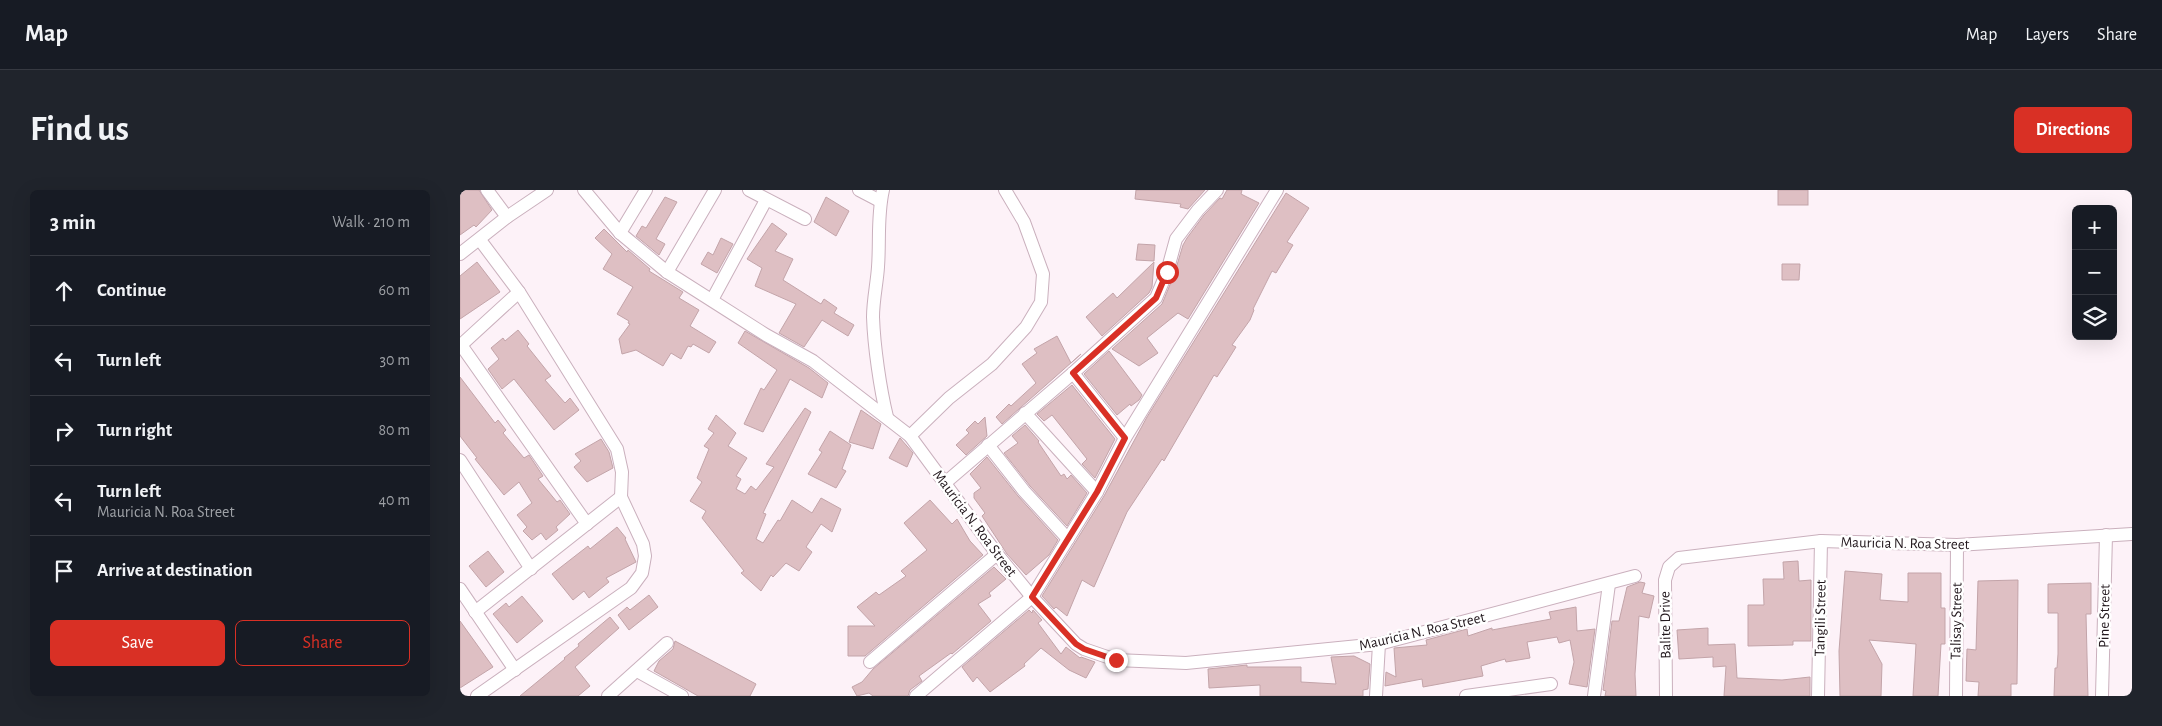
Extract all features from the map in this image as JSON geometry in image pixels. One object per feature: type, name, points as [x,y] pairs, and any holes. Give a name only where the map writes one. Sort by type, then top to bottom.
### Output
[{"type":"street","points":[[486,190],[507,217]]},
{"type":"street","points":[[460,254],[507,217],[547,190]]},
{"type":"street","name":"Mauricia N. Roa Street","points":[[584,190],[620,233],[667,272],[766,335],[813,362],[910,436],[997,554],[1032,597],[1076,644],[1084,649],[1116,660],[1186,663],[1379,644],[1634,576]]},
{"type":"street","points":[[620,233],[646,190]]},
{"type":"street","points":[[667,272],[715,190]]},
{"type":"street","points":[[749,190],[805,219]]},
{"type":"street","points":[[859,190],[881,196],[877,240],[878,265],[873,316],[882,399],[886,417]]},
{"type":"street","points":[[910,436],[950,398],[992,364],[1026,327],[1040,302],[1044,274],[1024,222],[1005,190]]},
{"type":"street","points":[[945,483],[1073,373],[1156,298],[1167,272],[1176,239],[1198,210],[1217,190]]},
{"type":"street","points":[[916,696],[1032,597],[1097,492],[1125,438],[1277,190]]},
{"type":"street","points":[[712,300],[766,200]]},
{"type":"street","points":[[477,696],[631,588],[642,574],[645,556],[643,544],[621,497],[622,472],[617,450],[519,292],[480,240]]},
{"type":"street","points":[[519,292],[460,346],[586,524]]},
{"type":"street","points":[[1073,373],[1125,438]]},
{"type":"street","points":[[1025,413],[1097,492]]},
{"type":"street","points":[[988,445],[1024,490],[1068,539]]},
{"type":"street","points":[[460,460],[531,568]]},
{"type":"street","points":[[475,612],[621,497]]},
{"type":"street","name":"Mauricia N. Roa Street","points":[[1679,558],[1821,541],[1957,546],[2132,534]]},
{"type":"street","name":"Pine Street","points":[[2102,696],[2106,535]]},
{"type":"street","name":"Tangili Street","points":[[1818,696],[1821,541]]},
{"type":"street","name":"Talisay Street","points":[[1956,696],[1957,546]]},
{"type":"street","points":[[870,662],[997,554]]},
{"type":"street","name":"Balite Drive","points":[[1666,696],[1665,580],[1669,567],[1679,558]]},
{"type":"street","points":[[1594,696],[1609,584]]},
{"type":"street","points":[[460,589],[515,670]]},
{"type":"street","points":[[608,696],[637,672],[667,643]]},
{"type":"street","points":[[1376,696],[1379,644]]},
{"type":"street","points":[[637,672],[682,696]]},
{"type":"street","points":[[1466,696],[1535,691],[1551,684]]},
{"type":"building","points":[[460,190],[479,190],[492,210],[476,227],[474,225],[460,235]]},
{"type":"building","points":[[1136,190],[1205,190],[1188,209],[1180,207],[1181,204],[1135,199]]},
{"type":"building","points":[[1227,190],[1242,190],[1241,194],[1259,203],[1188,319],[1178,313],[1147,338],[1158,353],[1139,366],[1112,349],[1162,304],[1174,275],[1183,245],[1204,215],[1220,198],[1222,199]]},
{"type":"building","points":[[1778,190],[1808,190],[1808,205],[1778,205]]},
{"type":"building","points":[[1286,193],[1309,208],[1287,242],[1293,245],[1276,273],[1272,271],[1253,309],[1250,320],[1232,345],[1236,347],[1217,377],[1214,375],[1164,461],[1162,459],[1127,512],[1094,587],[1082,580],[1067,616],[1056,607],[1054,609],[1042,596],[1104,496],[1147,417]]},
{"type":"building","points":[[665,197],[677,202],[656,239],[665,244],[659,255],[636,236],[642,226],[646,228]]},
{"type":"building","points":[[826,197],[849,211],[836,236],[814,222]]},
{"type":"building","points":[[772,223],[787,234],[775,251],[793,259],[783,280],[821,304],[824,299],[837,308],[834,313],[854,325],[848,336],[822,320],[804,347],[779,333],[796,304],[755,286],[762,268],[747,259]]},
{"type":"building","points":[[604,229],[627,252],[628,250],[650,269],[649,271],[683,292],[679,298],[699,310],[690,326],[716,342],[709,353],[693,344],[691,347],[688,346],[681,359],[671,353],[663,366],[636,350],[622,354],[619,339],[630,324],[628,323],[629,321],[617,314],[633,287],[603,269],[612,254],[595,238]]},
{"type":"building","points":[[721,238],[733,244],[717,273],[701,264],[708,252],[713,255]]},
{"type":"building","points":[[1138,244],[1155,245],[1154,261],[1136,260]]},
{"type":"building","points":[[477,262],[500,292],[460,319],[460,276]]},
{"type":"building","points":[[1154,262],[1152,287],[1149,293],[1102,336],[1086,317],[1113,293],[1117,298]]},
{"type":"building","points":[[1782,264],[1800,264],[1799,280],[1782,280]]},
{"type":"building","points":[[518,330],[529,344],[527,346],[551,376],[545,380],[565,403],[570,398],[579,410],[554,430],[514,379],[502,389],[488,369],[499,359],[491,348],[503,338],[505,341]]},
{"type":"building","points":[[745,331],[809,368],[828,383],[822,398],[790,379],[763,432],[744,424],[761,388],[764,390],[777,370],[738,343]]},
{"type":"building","points":[[1057,336],[1071,363],[1002,424],[996,417],[1036,383],[1022,364],[1037,353],[1034,349]]},
{"type":"building","points":[[1109,351],[1142,395],[1139,400],[1131,406],[1130,404],[1117,415],[1084,374]]},
{"type":"building","points":[[460,377],[495,423],[498,420],[506,430],[503,433],[524,458],[529,455],[543,476],[538,479],[557,502],[560,500],[570,514],[556,527],[558,530],[546,540],[541,533],[532,540],[523,531],[527,527],[517,515],[532,503],[519,482],[504,495],[475,459],[477,458],[460,436]]},
{"type":"building","points":[[1072,385],[1115,439],[1095,478],[1082,464],[1087,459],[1052,415],[1044,421],[1037,414]]},
{"type":"building","points":[[805,408],[811,412],[763,513],[766,514],[756,539],[763,543],[778,520],[780,521],[792,500],[812,513],[821,498],[841,509],[832,532],[821,524],[806,547],[812,552],[799,571],[786,563],[773,577],[771,575],[761,591],[741,573],[744,571],[702,518],[706,511],[690,501],[702,482],[697,478],[709,449],[704,446],[714,433],[708,429],[716,415],[736,433],[728,446],[747,458],[736,476],[741,479],[736,489],[745,494],[751,486],[756,490],[774,467],[766,464]]},
{"type":"building","points":[[861,410],[881,424],[873,449],[849,442]]},
{"type":"building","points":[[985,417],[987,436],[966,455],[956,445],[969,433],[966,430],[975,421],[978,424]]},
{"type":"building","points":[[1025,425],[1039,441],[1061,476],[1064,474],[1067,479],[1071,475],[1087,493],[1067,526],[1030,486],[1004,453],[1018,443],[1012,436]]},
{"type":"building","points":[[830,431],[851,445],[842,469],[846,471],[836,488],[808,474],[822,452],[819,450]]},
{"type":"building","points":[[900,438],[913,453],[907,467],[889,458]]},
{"type":"building","points":[[601,439],[609,452],[613,468],[587,482],[574,467],[581,461],[575,454]]},
{"type":"building","points":[[987,457],[1018,496],[1058,540],[1049,555],[1026,575],[1007,554],[982,516],[985,513],[974,498],[974,493],[981,488],[970,474]]},
{"type":"building","points":[[930,500],[952,524],[957,519],[970,541],[983,555],[865,656],[848,656],[848,626],[875,626],[857,607],[876,592],[879,595],[906,576],[901,571],[927,550],[904,523]]},
{"type":"building","points":[[617,527],[626,538],[636,562],[606,578],[609,582],[589,598],[584,591],[573,600],[552,574],[588,546],[590,549]]},
{"type":"building","points":[[488,551],[504,572],[486,587],[469,566]]},
{"type":"building","points":[[1798,561],[1799,581],[1811,580],[1811,641],[1793,641],[1793,645],[1748,646],[1748,605],[1764,605],[1763,579],[1784,579],[1783,562]]},
{"type":"building","points":[[994,567],[1006,579],[989,593],[991,596],[978,604],[991,621],[952,654],[919,676],[922,681],[910,690],[908,696],[873,696],[869,693],[857,696],[852,687],[862,682],[873,669]]},
{"type":"building","points":[[1845,571],[1882,574],[1880,600],[1908,602],[1908,573],[1941,573],[1941,608],[1945,608],[1945,644],[1941,644],[1938,696],[1913,696],[1916,644],[1869,640],[1882,664],[1881,696],[1840,696],[1839,651]]},
{"type":"building","points":[[2018,580],[2017,684],[2011,684],[2011,696],[1978,696],[1979,682],[1966,681],[1967,649],[1976,650],[1978,581]]},
{"type":"building","points":[[1640,582],[1645,583],[1642,593],[1654,596],[1649,618],[1639,616],[1635,674],[1636,696],[1605,696],[1606,691],[1603,690],[1612,621],[1619,621],[1627,587]]},
{"type":"building","points":[[2091,583],[2091,614],[2086,614],[2088,696],[2054,696],[2055,668],[2057,668],[2058,654],[2058,613],[2048,613],[2048,584]]},
{"type":"building","points":[[649,595],[658,607],[629,630],[618,615],[627,607],[630,610]]},
{"type":"building","points":[[522,596],[543,621],[517,643],[493,614],[506,603],[509,607]]},
{"type":"building","points":[[1576,607],[1577,631],[1595,629],[1587,687],[1569,684],[1574,662],[1570,640],[1559,643],[1557,637],[1527,642],[1530,658],[1506,662],[1505,659],[1481,666],[1483,676],[1423,687],[1422,679],[1385,686],[1386,672],[1396,677],[1394,648],[1427,645],[1426,640],[1467,629],[1468,636],[1492,628],[1492,630],[1551,619],[1549,612]]},
{"type":"building","points":[[1029,610],[1032,613],[1033,610],[1042,620],[1038,623],[1061,654],[1066,647],[1080,658],[1095,662],[1086,678],[1069,670],[1041,648],[1024,664],[1025,666],[990,692],[977,677],[973,682],[962,667]]},
{"type":"building","points":[[610,617],[619,628],[575,667],[590,686],[578,696],[520,696],[565,659],[579,646],[578,644]]},
{"type":"building","points":[[460,621],[493,667],[460,688]]},
{"type":"building","points":[[1708,628],[1708,645],[1735,644],[1737,678],[1782,680],[1810,677],[1810,696],[1724,696],[1726,666],[1713,667],[1713,657],[1679,659],[1677,630]]},
{"type":"building","points":[[675,641],[756,684],[750,696],[698,696],[654,671],[659,661],[673,649]]},
{"type":"building","points":[[1354,656],[1370,664],[1368,689],[1363,690],[1363,696],[1260,696],[1260,685],[1209,688],[1208,669],[1247,665],[1247,667],[1301,667],[1301,682],[1336,684],[1331,657]]},
{"type":"route","points":[[1116,660],[1084,649],[1076,644],[1032,597],[1097,492],[1125,438],[1073,373],[1156,298],[1167,272]]}]
